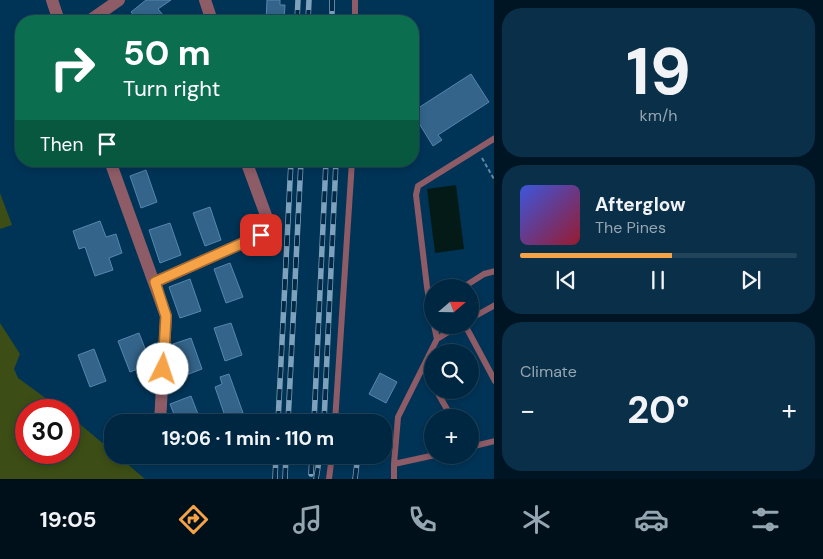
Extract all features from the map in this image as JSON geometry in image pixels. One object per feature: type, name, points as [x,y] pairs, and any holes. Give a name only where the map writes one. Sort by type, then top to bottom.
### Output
[{"type":"street","points":[[52,0],[57,15]]},
{"type":"street","points":[[98,15],[119,0]]},
{"type":"street","points":[[205,0],[210,15]]},
{"type":"street","points":[[112,167],[166,316],[160,414]]},
{"type":"street","points":[[155,282],[261,235],[267,218],[248,167]]},
{"type":"lane","points":[[355,0],[355,15]]},
{"type":"lane","points":[[427,279],[416,195],[418,186],[494,138]]},
{"type":"lane","points":[[336,414],[352,167]]},
{"type":"lane","points":[[476,279],[494,271]]},
{"type":"lane","points":[[479,313],[494,304]]},
{"type":"lane","points":[[436,334],[437,339]]},
{"type":"lane","points":[[394,479],[398,417],[437,339],[445,334]]},
{"type":"lane","points":[[470,334],[494,381]]},
{"type":"lane","points":[[479,445],[494,441]]},
{"type":"lane","points":[[394,464],[424,457]]},
{"type":"lane","points":[[329,479],[331,464]]},
{"type":"path","points":[[477,149],[494,181]]},
{"type":"green space","points":[[0,193],[12,225],[0,229]]},
{"type":"green space","points":[[0,323],[20,354],[14,369],[18,378],[47,399],[15,399],[15,464],[80,464],[80,424],[104,444],[104,464],[128,464],[145,479],[0,479]]},
{"type":"shaded area","points":[[456,185],[464,249],[435,253],[427,189]]},
{"type":"building","points":[[146,0],[171,0],[158,9],[163,15],[133,15],[131,12]]},
{"type":"building","points":[[267,0],[280,0],[280,5],[285,5],[284,15],[266,15]]},
{"type":"building","points":[[471,74],[489,102],[438,135],[442,140],[433,146],[419,123],[419,107]]},
{"type":"building","points":[[146,170],[157,202],[141,208],[130,176]]},
{"type":"building","points":[[210,207],[221,240],[205,246],[193,213]]},
{"type":"building","points":[[100,221],[106,237],[116,234],[122,253],[109,258],[113,270],[95,276],[85,247],[79,249],[73,231]]},
{"type":"building","points":[[170,223],[181,255],[160,263],[149,230]]},
{"type":"building","points":[[230,263],[243,297],[226,303],[214,269]]},
{"type":"building","points":[[190,279],[201,311],[180,318],[169,287]]},
{"type":"building","points":[[231,323],[242,355],[225,361],[214,328]]},
{"type":"building","points":[[139,333],[151,364],[130,372],[118,341]]},
{"type":"building","points":[[191,338],[202,369],[181,377],[172,353],[173,344]]},
{"type":"building","points":[[94,349],[106,381],[90,387],[78,355]]},
{"type":"building","points":[[380,373],[397,382],[386,403],[369,394]]},
{"type":"building","points":[[229,374],[243,413],[224,414],[215,387],[222,384],[220,377]]},
{"type":"building","points":[[191,396],[198,414],[174,414],[170,404]]},
{"type":"railway","points":[[297,15],[298,0]]},
{"type":"railway","points":[[308,15],[309,0]]},
{"type":"railway","points":[[332,0],[332,15]]},
{"type":"railway","points":[[278,414],[291,167]]},
{"type":"railway","points":[[288,414],[301,167]]},
{"type":"railway","points":[[314,414],[326,167]]},
{"type":"railway","points":[[324,414],[336,167]]},
{"type":"railway","points":[[275,479],[276,464]]},
{"type":"railway","points":[[285,479],[286,464]]},
{"type":"railway","points":[[311,474],[312,464]]},
{"type":"railway","points":[[316,479],[318,464]]},
{"type":"railway","points":[[355,479],[357,464]]},
{"type":"route","points":[[163,369],[166,316],[155,282],[261,235]]}]
